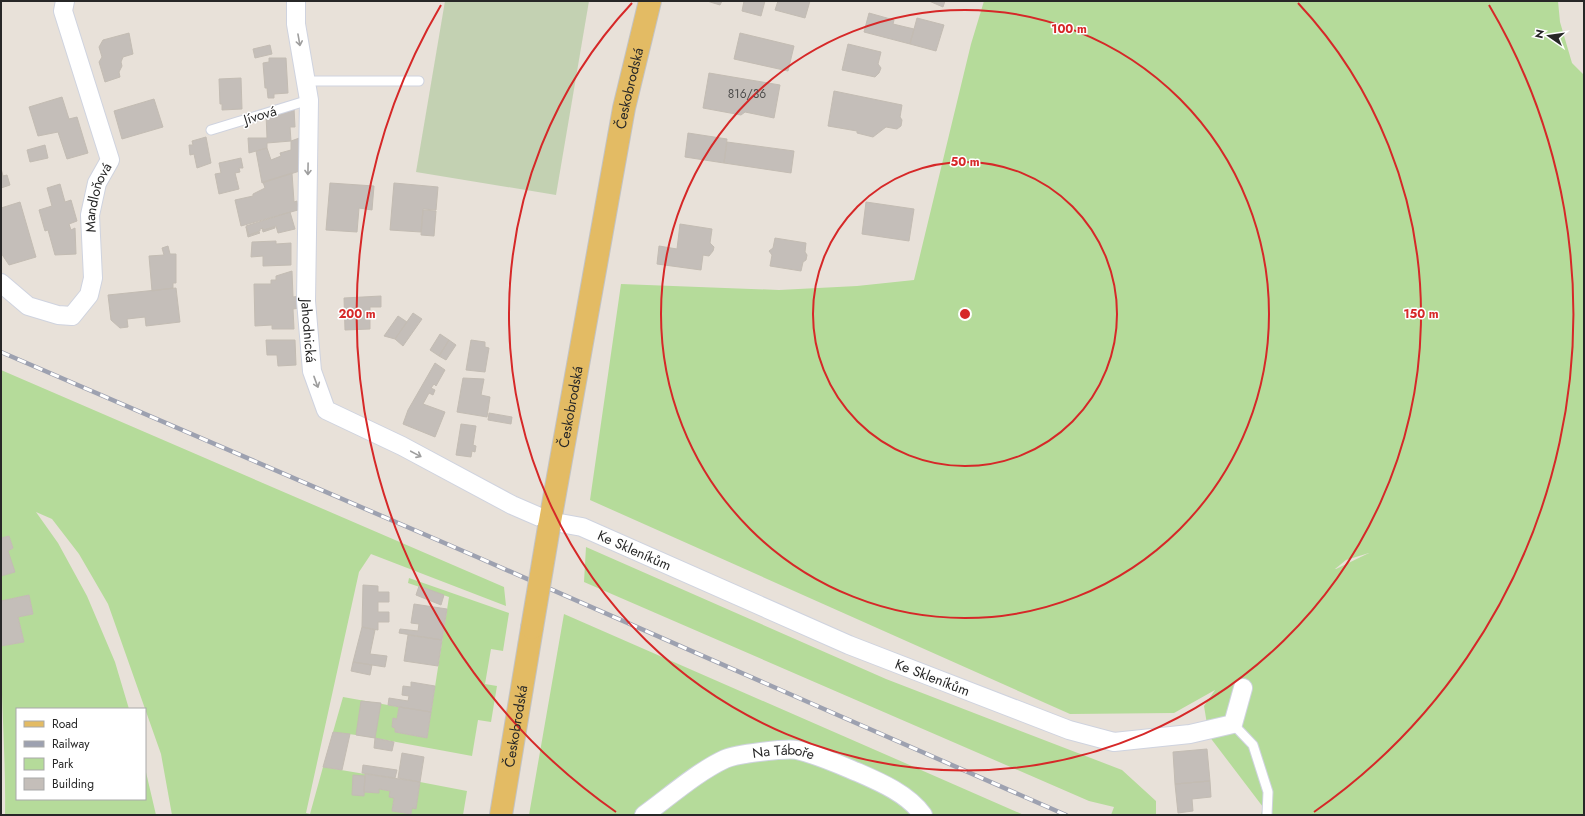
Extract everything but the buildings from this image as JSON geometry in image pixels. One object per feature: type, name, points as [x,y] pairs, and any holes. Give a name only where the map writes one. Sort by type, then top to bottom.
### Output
[{"type":"main road","name":"Českobrodská","points":[[501,815],[549,524],[624,108],[650,1]]},
{"type":"street","name":"Mandloňová","points":[[1,282],[28,306],[58,316],[72,316],[89,294],[93,278],[90,214],[98,182],[110,160],[63,11],[64,1]]},
{"type":"street","name":"Jahodnická","points":[[296,1],[296,24],[309,100],[306,301],[312,371],[326,410],[402,446],[549,524]]},
{"type":"street","name":"Ke Skleníkům","points":[[549,524],[582,527],[850,645],[1070,730],[1114,742],[1190,734],[1233,724]]},
{"type":"street","points":[[1233,724],[1243,688]]},
{"type":"street","name":"Na Táboře","points":[[644,815],[693,779],[725,759],[750,754],[796,750],[835,762],[885,784],[918,809],[923,815]]},
{"type":"lane","points":[[306,81],[419,81]]},
{"type":"lane","name":"Jívová","points":[[211,130],[309,100]]},
{"type":"lane","points":[[1233,724],[1253,745],[1268,792],[1266,815]]},
{"type":"green space","points":[[445,1],[589,1],[556,195],[416,172]]},
{"type":"green space","points":[[984,1],[1558,1],[1560,22],[1572,63],[1584,75],[1584,815],[1261,815],[1263,807],[1209,736],[1204,706],[1215,690],[1174,713],[1070,714],[590,500],[621,284],[779,290],[857,286],[914,280],[971,44]],"holes":[[[1369,553],[1336,569],[1346,560]]]},
{"type":"green space","points":[[1,370],[504,587],[506,606],[371,554],[359,572],[306,813],[310,814],[323,767],[365,774],[364,792],[378,793],[379,789],[390,791],[394,798],[392,811],[411,814],[412,808],[416,808],[420,782],[467,791],[463,815],[172,815],[161,754],[108,604],[79,554],[52,519],[36,512],[58,543],[87,596],[115,662],[129,708],[16,708],[16,800],[146,800],[146,772],[156,815],[5,815],[1,646],[24,642],[18,617],[33,614],[29,595],[1,601],[1,576],[14,572],[8,551],[13,548],[9,536],[1,538]]},
{"type":"green space","points":[[586,547],[886,679],[1122,770],[1156,801],[1156,815],[1111,815],[1114,807],[1089,801],[584,582]]},
{"type":"green space","points":[[409,578],[509,613],[503,651],[491,649],[485,684],[497,686],[491,722],[478,720],[472,756],[364,736],[333,732],[343,697],[399,707],[397,719],[393,718],[392,727],[395,728],[395,732],[427,738],[449,597],[408,583]]},
{"type":"green space","points":[[564,614],[1024,815],[529,815]]},
{"type":"railway","points":[[1,352],[477,557],[1066,815]]}]
